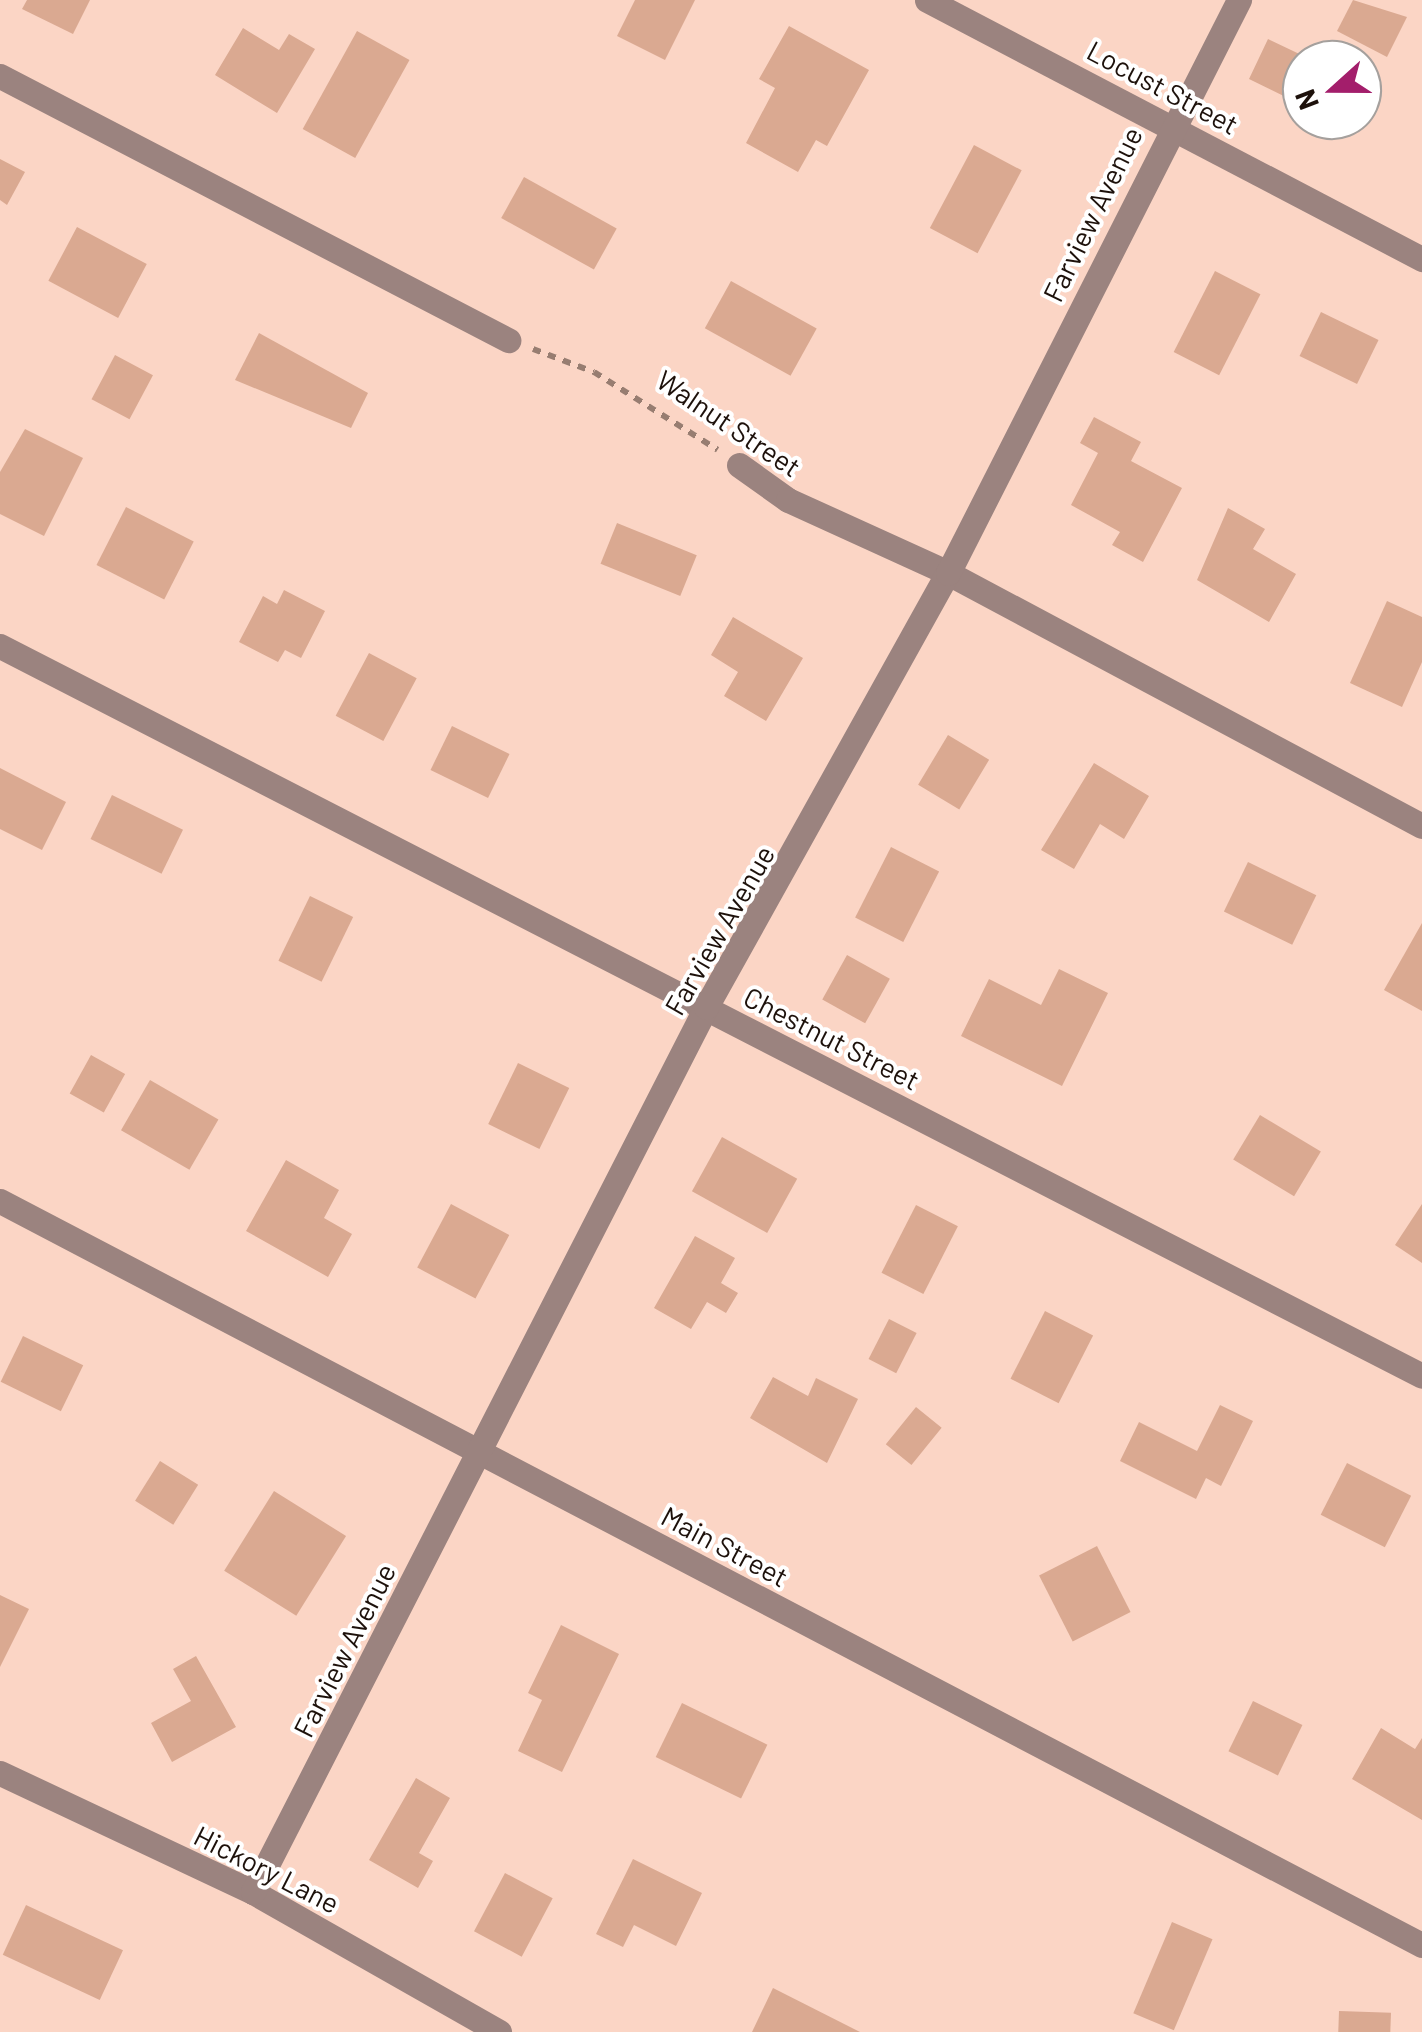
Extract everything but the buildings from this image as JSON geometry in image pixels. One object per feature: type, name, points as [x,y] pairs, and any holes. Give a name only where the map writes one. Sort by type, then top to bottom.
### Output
[{"type":"street","name":"Locust Street","points":[[928,0],[1422,259]]},
{"type":"street","name":"Farview Avenue","points":[[253,1892],[706,1007],[948,573],[1170,124],[1239,0]]},
{"type":"street","points":[[0,76],[508,340]]},
{"type":"street","name":"Walnut Street","points":[[738,465],[788,500],[948,573],[1422,826]]},
{"type":"street","name":"Chestnut Street","points":[[0,646],[1422,1376]]},
{"type":"street","name":"Main Street","points":[[0,1201],[1422,1945]]},
{"type":"street","name":"Hickory Lane","points":[[0,1774],[253,1892],[499,2032]]},
{"type":"path","name":"Walnut Street","points":[[508,340],[594,372],[738,465]]}]
